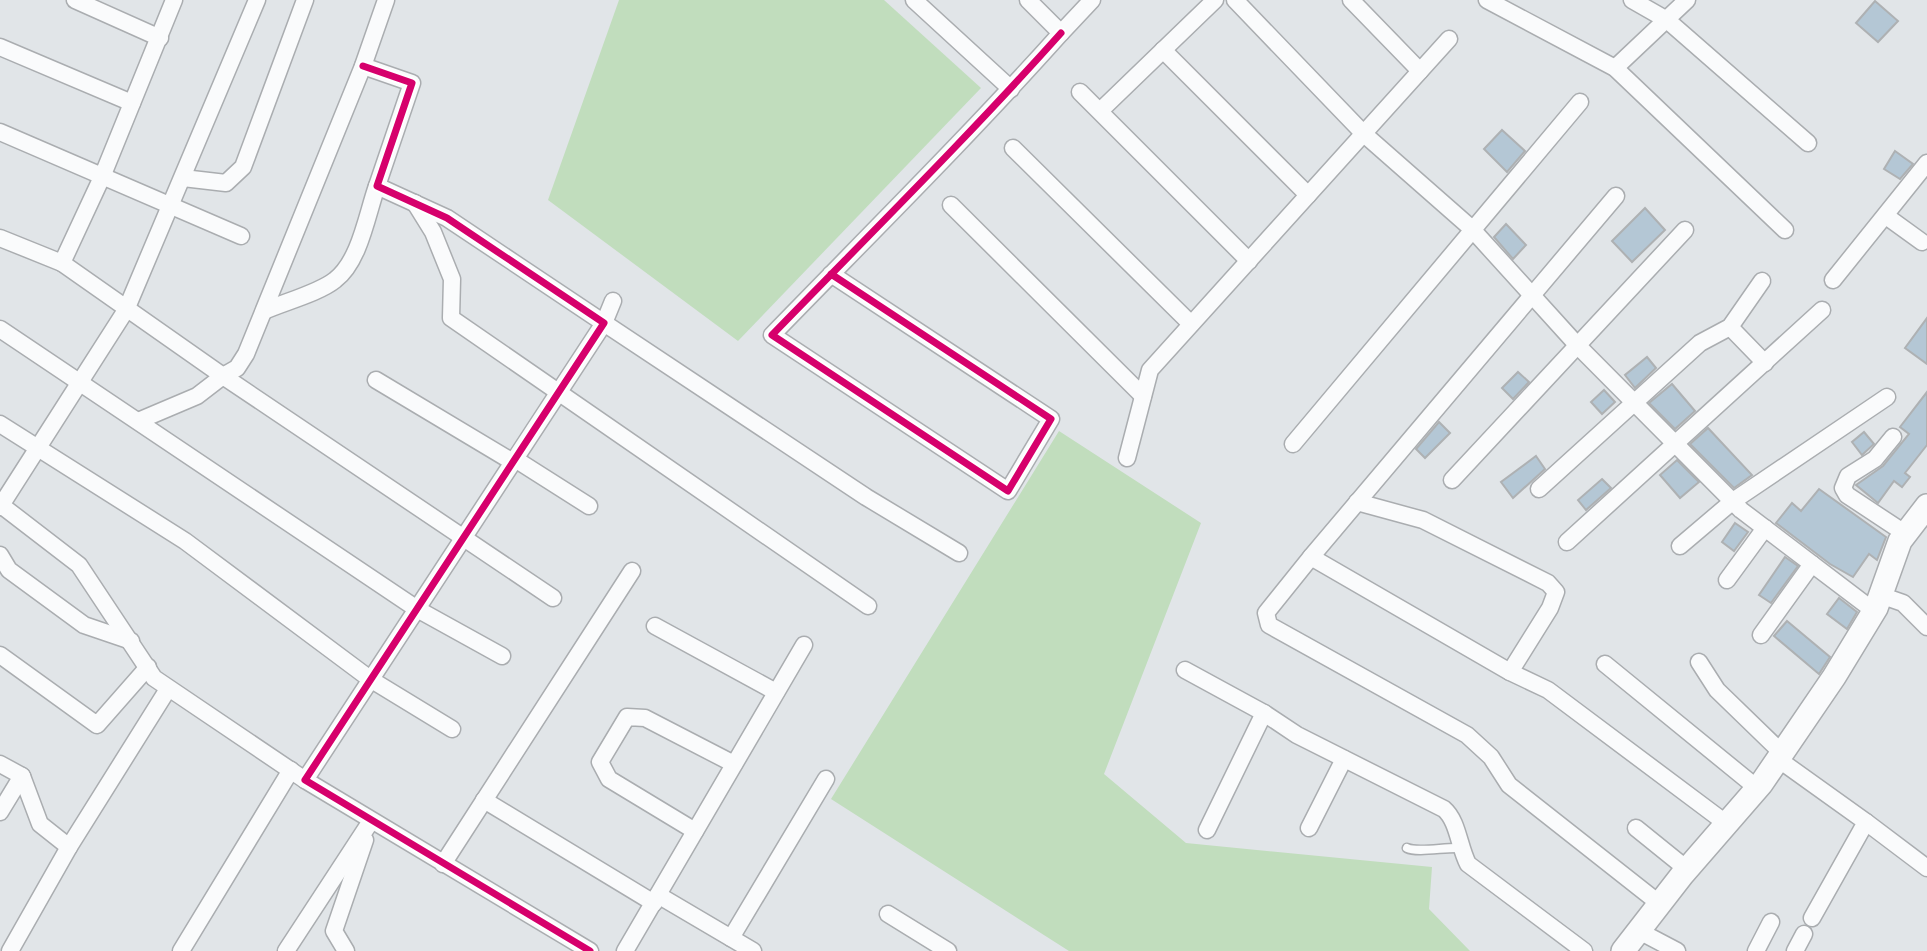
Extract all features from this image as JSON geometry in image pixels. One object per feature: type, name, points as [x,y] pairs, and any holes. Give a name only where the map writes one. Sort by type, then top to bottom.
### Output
[{"type":"street","points":[[75,0],[160,38]]},
{"type":"street","points":[[61,263],[102,177],[174,0]]},
{"type":"street","points":[[257,0],[126,310],[2,501],[79,565],[148,667],[168,689],[298,775],[580,949]]},
{"type":"street","points":[[183,178],[226,183],[243,167],[305,0]]},
{"type":"street","points":[[138,421],[197,396],[237,368],[246,354],[363,66],[386,0]]},
{"type":"street","points":[[914,0],[1011,89]]},
{"type":"street","points":[[1028,0],[1060,33]]},
{"type":"street","points":[[831,274],[1051,419],[1008,491],[772,335],[831,274],[1011,89],[1091,0]]},
{"type":"street","points":[[1100,111],[1215,0]]},
{"type":"street","points":[[1236,0],[1364,134],[1471,228],[1578,346],[1733,500],[1812,564],[1877,603],[1903,603],[1927,627]]},
{"type":"street","points":[[1351,0],[1420,71]]},
{"type":"street","points":[[1487,0],[1615,68],[1785,230]]},
{"type":"street","points":[[1632,0],[1667,20],[1808,143]]},
{"type":"street","points":[[1615,68],[1687,0]]},
{"type":"street","points":[[1127,458],[1150,370],[1450,39]]},
{"type":"street","points":[[0,47],[132,103]]},
{"type":"street","points":[[1163,50],[1308,195]]},
{"type":"street","points":[[264,310],[335,281],[355,250],[412,83],[363,66]]},
{"type":"street","points":[[1080,92],[1248,261]]},
{"type":"street","points":[[1293,444],[1471,228],[1580,102]]},
{"type":"street","points":[[0,132],[241,236]]},
{"type":"street","points":[[1013,148],[1191,324]]},
{"type":"street","points":[[1833,280],[1927,163]]},
{"type":"street","points":[[377,186],[447,218],[866,497],[959,553]]},
{"type":"street","points":[[1616,197],[1266,613],[1269,625],[1467,735],[1491,757],[1509,785],[1660,904]]},
{"type":"street","points":[[415,203],[433,232],[452,279],[451,318],[868,607]]},
{"type":"street","points":[[951,205],[1143,396]]},
{"type":"street","points":[[1886,216],[1922,242]]},
{"type":"street","points":[[1452,480],[1685,230]]},
{"type":"street","points":[[0,238],[61,263],[462,539],[553,598]]},
{"type":"street","points":[[1539,489],[1699,343],[1730,327],[1749,296],[1762,281]]},
{"type":"street","points":[[181,951],[298,775],[370,679],[417,609],[604,323],[613,301]]},
{"type":"street","points":[[1567,542],[1822,310]]},
{"type":"street","points":[[1730,327],[1765,363]]},
{"type":"street","points":[[0,329],[417,609],[502,656]]},
{"type":"street","points":[[376,380],[589,506]]},
{"type":"street","points":[[1680,546],[1733,500],[1887,397]]},
{"type":"street","points":[[0,424],[39,446],[185,541],[370,679],[452,729]]},
{"type":"street","points":[[1893,437],[1875,459],[1848,476],[1843,488],[1847,495],[1906,534]]},
{"type":"street","points":[[1357,502],[1423,520],[1548,583],[1556,592],[1550,608],[1510,672]]},
{"type":"street","points":[[1623,951],[1757,788],[1834,677],[1877,603],[1906,534],[1927,506]]},
{"type":"street","points":[[1727,580],[1765,528]]},
{"type":"street","points":[[0,555],[9,570],[84,625],[131,641]]},
{"type":"street","points":[[1311,557],[1573,706],[1727,824]]},
{"type":"street","points":[[1761,635],[1812,564]]},
{"type":"street","points":[[443,864],[632,571]]},
{"type":"street","points":[[655,626],[776,692]]},
{"type":"street","points":[[625,951],[804,645]]},
{"type":"street","points":[[0,655],[97,725],[148,667]]},
{"type":"street","points":[[1699,662],[1717,690],[1780,756],[1927,868]]},
{"type":"street","points":[[1605,664],[1757,788]]},
{"type":"street","points":[[1185,670],[1264,713],[1297,735],[1444,809],[1451,816],[1459,848],[1468,864],[1584,951]]},
{"type":"street","points":[[10,951],[69,847],[168,689]]},
{"type":"street","points":[[1207,830],[1264,713]]},
{"type":"street","points":[[695,831],[609,779],[600,762],[626,718],[645,718],[734,764]]},
{"type":"street","points":[[1309,828],[1344,759]]},
{"type":"street","points":[[0,764],[22,776],[40,824],[69,847]]},
{"type":"street","points":[[0,812],[22,776]]},
{"type":"street","points":[[732,938],[826,779]]},
{"type":"street","points":[[484,800],[656,899],[753,951]]},
{"type":"street","points":[[294,948],[371,821]]},
{"type":"street","points":[[346,951],[334,931],[371,821]]},
{"type":"street","points":[[1812,918],[1866,822]]},
{"type":"street","points":[[1636,828],[1688,870]]},
{"type":"street","points":[[888,915],[948,951]]},
{"type":"street","points":[[1756,951],[1771,922]]},
{"type":"street","points":[[1639,931],[1677,951]]},
{"type":"street","points":[[1795,951],[1804,934]]},
{"type":"lane","points":[[1407,848],[1413,851],[1437,846],[1459,848]]},
{"type":"green space","points":[[619,0],[884,0],[981,88],[738,341],[548,200]]},
{"type":"green space","points":[[1059,431],[1201,523],[1104,774],[1186,843],[1432,867],[1429,909],[1470,951],[1069,951],[831,799]]},
{"type":"building","points":[[1875,1],[1898,21],[1878,42],[1856,23]]},
{"type":"building","points":[[1502,130],[1525,151],[1507,172],[1484,149]]},
{"type":"building","points":[[1895,151],[1913,164],[1900,179],[1884,169]]},
{"type":"building","points":[[1645,208],[1665,230],[1632,262],[1612,241]]},
{"type":"building","points":[[1506,224],[1526,245],[1513,259],[1494,237]]},
{"type":"building","points":[[1927,318],[1927,364],[1905,348]]},
{"type":"building","points":[[1647,357],[1656,368],[1635,388],[1625,375]]},
{"type":"building","points":[[1518,372],[1529,382],[1513,399],[1502,388]]},
{"type":"building","points":[[1672,384],[1695,411],[1675,429],[1649,403]]},
{"type":"building","points":[[1604,390],[1615,402],[1602,414],[1591,402]]},
{"type":"building","points":[[1927,392],[1927,445],[1905,473],[1910,477],[1902,487],[1894,481],[1878,503],[1856,485],[1883,466],[1909,434],[1900,427]]},
{"type":"building","points":[[1439,422],[1450,433],[1425,458],[1416,449]]},
{"type":"building","points":[[1708,428],[1752,475],[1734,488],[1690,444]]},
{"type":"building","points":[[1864,432],[1874,444],[1862,455],[1852,442]]},
{"type":"building","points":[[1536,456],[1545,469],[1513,498],[1501,482]]},
{"type":"building","points":[[1677,460],[1699,482],[1680,498],[1660,475]]},
{"type":"building","points":[[1602,479],[1611,488],[1586,510],[1578,500]]},
{"type":"building","points":[[1819,489],[1886,537],[1877,560],[1869,554],[1853,577],[1830,564],[1776,523],[1792,503],[1801,511]]},
{"type":"building","points":[[1735,523],[1748,532],[1734,551],[1722,542]]},
{"type":"building","points":[[1785,557],[1798,566],[1771,603],[1759,595]]},
{"type":"building","points":[[1839,598],[1857,612],[1847,629],[1827,614]]},
{"type":"building","points":[[1787,621],[1830,657],[1819,674],[1774,636]]},
{"type":"cycle path","points":[[831,274],[1051,419],[1008,491],[772,335],[808,298],[845,260],[882,223],[954,148],[1061,33]]},
{"type":"cycle path","points":[[363,66],[412,83],[377,186],[447,218],[604,323],[305,780],[590,951]]}]
